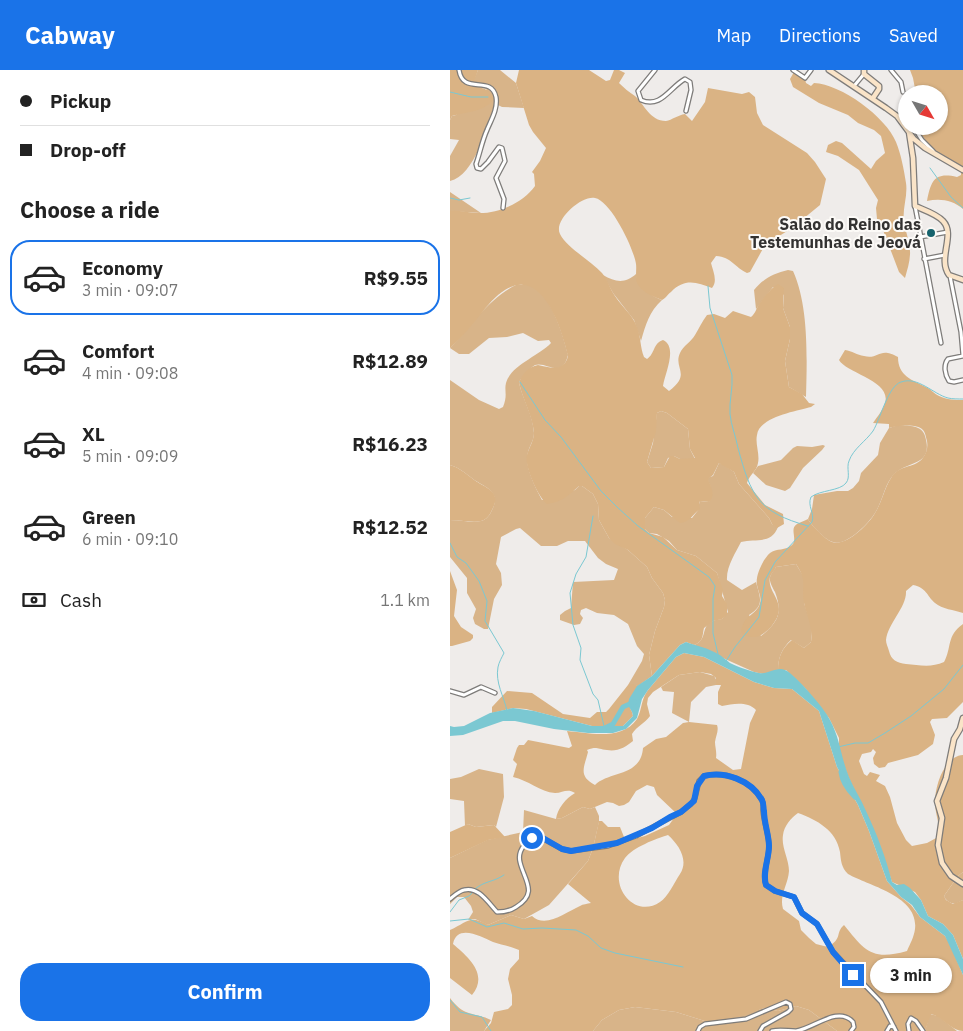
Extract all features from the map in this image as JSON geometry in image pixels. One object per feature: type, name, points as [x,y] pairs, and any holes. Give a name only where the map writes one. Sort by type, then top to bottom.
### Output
[{"type":"street","points":[[459,70],[460,76],[467,84],[488,86],[494,91],[496,107],[486,131],[476,167],[481,169],[498,147],[502,148],[505,160],[496,178],[504,200],[503,208]]},
{"type":"street","points":[[655,70],[638,91],[641,100],[659,101],[685,79],[690,82],[691,90],[686,111]]},
{"type":"street","points":[[793,70],[805,78],[811,70]]},
{"type":"street","points":[[829,70],[873,98],[898,118]]},
{"type":"street","points":[[891,70],[902,85]]},
{"type":"street","points":[[854,86],[864,72],[879,86],[873,98]]},
{"type":"street","points":[[909,135],[913,158],[915,206],[941,343]]},
{"type":"street","points":[[911,135],[918,143],[963,170]]},
{"type":"street","points":[[919,135],[939,156]]},
{"type":"street","points":[[915,206],[942,220],[947,226],[945,267],[950,275],[961,332],[963,355],[946,360],[945,364],[949,380],[954,382],[963,380]]},
{"type":"street","points":[[920,237],[948,232]]},
{"type":"street","points":[[924,259],[945,255]]},
{"type":"street","points":[[950,275],[963,280]]},
{"type":"street","points":[[450,691],[464,695],[481,687],[496,693]]},
{"type":"street","points":[[963,718],[960,729],[954,739],[946,778],[937,801],[942,818],[938,845],[942,864],[951,876],[963,884]]},
{"type":"street","points":[[450,899],[464,890],[470,890],[488,900],[497,912],[511,910],[518,906],[528,893],[528,883],[519,861],[522,848],[528,840],[540,837],[562,849],[571,851],[617,843],[652,828],[681,812],[694,801],[697,786],[704,776],[729,775],[754,791],[762,801],[769,844],[768,861],[764,875],[766,885],[775,891],[794,897],[802,913],[817,924],[833,952],[881,1002],[896,1031]]},
{"type":"street","points":[[698,1031],[705,1024],[746,1019],[776,1005],[786,1002],[790,1004],[791,1009],[788,1012],[763,1026],[760,1031]]},
{"type":"street","points":[[772,1031],[797,1031],[827,1019],[841,1016],[848,1017],[853,1022],[854,1027],[851,1031]]},
{"type":"street","points":[[910,1031],[908,1024],[911,1018],[923,1031]]},
{"type":"street","points":[[887,1031],[890,1026],[894,1027]]},
{"type":"shaded area","points":[[450,70],[478,70],[474,82],[489,91],[493,100],[485,107],[452,116],[450,120]]},
{"type":"shaded area","points":[[478,70],[500,70],[516,83],[524,108],[502,107],[496,104],[473,160],[459,177],[450,181],[450,156],[459,140],[450,139],[450,120],[452,116],[456,115],[487,89],[478,87],[473,82]]},
{"type":"shaded area","points":[[519,70],[589,70],[606,81],[610,80],[614,70],[619,70],[625,73],[619,83],[635,96],[652,115],[666,121],[685,114],[692,121],[705,102],[708,88],[742,94],[749,92],[755,97],[757,113],[763,125],[807,153],[826,179],[820,205],[792,228],[765,245],[750,272],[743,271],[726,258],[716,256],[711,263],[715,279],[712,288],[691,282],[686,283],[676,288],[662,300],[646,293],[637,284],[636,264],[631,248],[621,226],[608,207],[601,201],[595,198],[583,200],[570,210],[561,222],[559,228],[563,239],[602,273],[615,296],[633,319],[644,357],[647,359],[650,357],[660,341],[663,340],[667,343],[670,348],[670,354],[663,386],[669,391],[676,385],[681,375],[678,358],[680,353],[707,315],[714,314],[725,318],[733,311],[751,317],[773,288],[778,284],[784,288],[783,308],[790,327],[790,339],[785,361],[789,387],[802,394],[809,403],[815,404],[811,407],[771,419],[759,429],[757,435],[758,463],[747,483],[765,505],[783,514],[784,524],[777,528],[772,524],[769,518],[739,484],[734,472],[719,463],[713,475],[708,479],[712,491],[711,499],[709,502],[700,501],[700,509],[689,520],[680,523],[664,510],[654,507],[645,518],[645,529],[649,533],[663,537],[677,550],[696,556],[717,573],[723,590],[722,596],[727,604],[727,615],[722,619],[713,621],[704,628],[700,642],[694,645],[686,642],[680,645],[652,676],[649,655],[664,607],[663,593],[652,578],[647,567],[628,550],[615,544],[609,538],[599,520],[598,504],[593,494],[579,486],[565,498],[547,504],[536,488],[528,466],[527,455],[534,432],[519,383],[531,367],[538,365],[552,368],[560,367],[568,356],[555,316],[547,303],[539,292],[528,286],[516,285],[495,298],[450,348],[450,211],[493,212],[524,198],[535,186],[534,174],[532,172],[546,148],[529,125],[516,83]],"holes":[[[661,411],[667,413],[688,429],[690,449],[695,458],[680,459],[670,456],[664,467],[651,468],[647,462],[656,431],[657,413]]]},
{"type":"shaded area","points":[[910,70],[963,70],[963,171],[931,147],[922,135],[948,135],[948,85],[914,85]]},
{"type":"shaded area","points":[[794,72],[805,79],[806,83],[811,86],[814,83],[825,85],[849,96],[873,113],[891,132],[902,162],[906,188],[904,225],[909,241],[910,253],[905,278],[899,272],[877,219],[876,208],[878,200],[859,170],[838,156],[826,152],[828,145],[836,141],[842,143],[871,169],[876,161],[885,153],[881,136],[848,115],[819,103],[793,87],[790,79]]},
{"type":"shaded area","points":[[963,173],[963,209],[946,200],[927,201],[930,188],[935,179],[944,176],[957,177]]},
{"type":"shaded area","points":[[450,192],[481,213],[450,211]]},
{"type":"shaded area","points":[[788,270],[793,271],[802,300],[807,350],[806,397],[789,387],[785,361],[790,339],[790,327],[783,308],[784,295],[773,287],[756,309],[754,290],[769,277]]},
{"type":"shaded area","points":[[636,274],[639,283],[645,290],[662,300],[651,314],[641,341],[634,320],[613,293],[603,275],[624,281]]},
{"type":"shaded area","points":[[516,285],[532,286],[545,298],[556,317],[568,355],[562,367],[554,368],[540,364],[535,365],[519,383],[533,426],[534,436],[527,458],[536,489],[542,500],[575,490],[579,486],[593,494],[598,504],[599,520],[609,538],[628,550],[647,567],[652,578],[663,593],[664,607],[649,655],[652,676],[638,686],[628,685],[644,654],[637,646],[628,624],[614,615],[597,613],[586,608],[581,610],[580,614],[583,618],[580,624],[574,625],[560,620],[560,615],[571,608],[573,582],[614,580],[618,569],[598,558],[585,541],[568,541],[557,546],[541,546],[520,528],[501,537],[496,564],[501,573],[502,585],[494,599],[488,629],[475,624],[473,618],[476,609],[467,593],[467,578],[450,557],[450,520],[474,522],[483,520],[491,512],[495,504],[495,498],[486,487],[460,469],[450,465],[450,380],[479,400],[499,409],[503,407],[506,396],[506,383],[513,371],[551,343],[549,340],[538,341],[523,333],[507,337],[489,338],[469,354],[459,354],[450,348],[497,297]]},
{"type":"shaded area","points":[[845,350],[869,357],[883,353],[892,354],[898,357],[900,369],[911,379],[942,397],[951,400],[963,400],[963,613],[938,605],[924,590],[913,585],[906,591],[904,603],[890,627],[886,640],[891,657],[897,662],[930,666],[944,662],[954,633],[963,624],[963,702],[947,718],[932,719],[930,722],[935,735],[933,744],[918,755],[888,763],[885,767],[879,768],[874,764],[873,758],[876,752],[873,749],[871,752],[862,754],[859,761],[864,774],[867,776],[870,772],[880,775],[876,781],[885,786],[897,823],[906,840],[912,846],[927,843],[938,837],[939,828],[935,795],[939,780],[946,766],[956,757],[963,755],[963,872],[944,896],[946,900],[953,904],[963,900],[963,959],[953,935],[943,924],[928,916],[915,892],[892,882],[880,846],[848,776],[839,751],[839,738],[829,718],[805,688],[786,670],[778,670],[781,653],[792,640],[804,648],[811,642],[810,627],[803,597],[803,580],[796,564],[776,567],[770,577],[771,589],[779,605],[779,612],[770,628],[756,637],[746,636],[741,631],[745,621],[760,603],[757,581],[762,563],[772,551],[787,548],[794,543],[793,531],[798,523],[808,519],[819,532],[832,542],[838,543],[850,538],[872,518],[894,474],[902,468],[918,462],[926,452],[926,438],[924,431],[920,428],[916,426],[897,426],[889,428],[889,424],[873,423],[884,406],[885,395],[882,389],[875,383],[843,365],[839,360]]},
{"type":"shaded area","points":[[661,411],[667,413],[688,429],[690,449],[695,459],[680,459],[674,456],[668,458],[664,467],[651,468],[647,462],[653,443],[657,413]]},
{"type":"shaded area","points":[[899,425],[915,427],[923,432],[927,447],[926,454],[922,459],[896,472],[891,478],[875,513],[863,528],[850,538],[838,543],[826,539],[808,519],[814,495],[848,491],[853,488],[859,481],[861,473],[878,455],[880,443],[889,428]]},
{"type":"shaded area","points":[[797,446],[812,447],[825,446],[822,450],[803,468],[790,488],[785,491],[766,485],[753,473],[758,466],[781,460]]},
{"type":"shaded area","points":[[719,463],[734,472],[739,484],[769,518],[772,524],[778,527],[775,533],[767,539],[741,542],[727,575],[727,580],[742,590],[756,582],[760,601],[757,608],[749,615],[761,636],[775,621],[779,611],[770,579],[776,567],[796,564],[805,581],[804,603],[812,627],[811,642],[804,648],[791,640],[781,654],[778,670],[763,674],[754,672],[694,645],[702,639],[709,623],[722,619],[728,612],[717,573],[696,556],[677,550],[669,541],[657,534],[649,533],[645,529],[645,518],[654,507],[664,510],[672,517],[692,518],[699,509],[700,501],[709,502],[711,488],[707,478],[713,476]]},
{"type":"shaded area","points":[[450,465],[491,490],[494,494],[495,503],[485,520],[474,522],[450,520]]},
{"type":"shaded area","points":[[450,571],[457,590],[454,616],[461,627],[473,635],[470,641],[452,646],[450,646]]},
{"type":"shaded area","points":[[684,653],[704,657],[754,682],[774,688],[792,689],[819,711],[837,767],[858,805],[887,881],[920,917],[945,936],[950,944],[963,975],[963,1031],[955,1029],[931,1014],[925,1031],[837,1031],[809,1010],[796,1006],[778,1011],[765,1008],[738,1017],[708,1022],[676,1012],[635,1007],[619,1010],[602,1020],[593,1031],[484,1031],[491,1023],[494,1012],[508,1009],[512,1005],[512,995],[508,979],[510,969],[519,959],[519,950],[470,933],[459,934],[453,944],[470,960],[477,973],[477,987],[472,995],[450,978],[450,930],[472,920],[488,925],[511,915],[524,919],[532,916],[538,920],[550,920],[581,905],[591,903],[568,884],[588,861],[599,821],[602,821],[608,827],[620,827],[627,841],[645,836],[669,825],[677,814],[657,795],[654,787],[647,785],[636,791],[629,802],[624,805],[619,806],[607,802],[590,809],[583,807],[562,818],[556,819],[562,804],[575,793],[567,791],[550,792],[513,777],[517,764],[513,760],[517,748],[519,745],[524,745],[528,740],[569,748],[572,746],[567,731],[605,734],[614,733],[631,726],[637,719],[646,693],[676,657]],"holes":[[[700,672],[711,674],[716,678],[716,685],[721,685],[718,692],[718,704],[722,706],[744,704],[756,710],[750,723],[741,769],[733,770],[716,758],[717,725],[689,722],[683,723],[666,737],[656,739],[643,748],[641,757],[631,769],[608,777],[595,785],[586,778],[584,767],[587,750],[595,748],[607,750],[621,749],[633,741],[632,734],[634,731],[650,716],[647,704],[648,698],[653,692],[679,675]],[[798,813],[825,827],[838,844],[842,864],[848,874],[891,894],[909,908],[914,918],[915,929],[907,951],[895,954],[877,954],[864,947],[844,925],[836,941],[828,947],[816,944],[801,930],[799,921],[783,909],[782,904],[789,871],[783,835],[786,825]],[[668,835],[676,843],[683,858],[683,869],[671,890],[663,900],[650,906],[632,903],[621,888],[619,878],[620,868],[628,854],[645,844]]]},
{"type":"shaded area","points":[[700,672],[714,676],[717,681],[716,685],[706,687],[691,702],[689,722],[672,713],[674,692],[663,691],[661,687],[679,675]]},
{"type":"shaded area","points":[[628,685],[638,686],[630,708],[633,716],[623,726],[592,726],[526,709],[513,708],[492,713],[492,707],[507,691],[532,693],[563,714],[590,718],[597,712],[606,712]]},
{"type":"shaded area","points":[[479,769],[503,774],[504,797],[496,827],[494,825],[476,827],[468,824],[465,826],[464,801],[450,799],[450,779],[461,777]]},
{"type":"shaded area","points":[[583,807],[590,809],[595,807],[599,816],[593,848],[588,861],[549,905],[524,919],[511,915],[488,925],[475,919],[468,920],[473,912],[464,897],[457,897],[450,904],[450,858],[487,840],[523,832],[524,810],[556,819],[562,818]]},
{"type":"shaded area","points":[[468,824],[476,827],[494,825],[505,837],[488,840],[450,858],[450,832]]},
{"type":"shaded area","points":[[963,872],[963,900],[955,904],[951,903],[944,896]]},
{"type":"shaded area","points":[[450,998],[460,1009],[491,1020],[484,1031],[450,1031]]},
{"type":"shaded area","points":[[796,1006],[809,1010],[837,1031],[593,1031],[602,1020],[619,1010],[635,1007],[676,1012],[708,1022],[766,1008],[778,1011]]},
{"type":"shaded area","points":[[930,1014],[938,1016],[957,1031],[925,1031]]},
{"type":"water","points":[[686,642],[710,650],[730,663],[752,671],[762,673],[779,669],[785,670],[796,678],[816,700],[833,727],[849,777],[877,837],[892,882],[897,885],[904,884],[910,888],[921,900],[928,916],[943,924],[953,935],[963,959],[963,975],[945,936],[920,917],[912,905],[901,897],[887,881],[858,805],[837,767],[819,711],[792,689],[774,688],[754,682],[704,657],[684,653],[676,657],[648,690],[642,699],[637,718],[626,729],[613,733],[588,733],[554,729],[515,721],[503,721],[463,735],[450,736],[450,726],[464,726],[490,713],[513,708],[534,711],[592,726],[623,726],[633,716],[628,705],[629,699],[637,686],[652,676],[680,645]]},
{"type":"waterway","points":[[450,92],[471,97],[488,97]]},
{"type":"waterway","points":[[930,168],[951,197],[963,208]]},
{"type":"waterway","points":[[450,198],[459,200],[470,198]]},
{"type":"waterway","points":[[708,286],[710,308],[732,375],[731,418],[747,478],[759,500],[767,508],[791,521],[808,526]]},
{"type":"waterway","points":[[726,661],[759,617],[765,580],[775,562],[812,522],[811,497],[839,488],[846,483],[848,464],[851,457],[873,431],[888,396],[896,385],[901,382],[913,381],[942,396],[963,399]]},
{"type":"waterway","points":[[520,382],[545,420],[561,437],[601,491],[638,526],[709,577],[715,586],[713,633],[718,654]]},
{"type":"waterway","points":[[593,516],[586,557],[576,574],[570,593],[573,625],[581,648],[580,660],[593,694],[598,700],[604,726]]},
{"type":"waterway","points":[[450,543],[457,557],[466,563],[479,581],[487,601],[485,621],[504,653],[497,673],[507,711]]},
{"type":"waterway","points":[[838,747],[855,743],[868,743],[911,716],[944,689],[963,665]]},
{"type":"waterway","points":[[605,728],[613,724],[623,707],[634,702]]},
{"type":"waterway","points":[[841,772],[846,785],[855,797]]},
{"type":"waterway","points":[[475,889],[504,875]]},
{"type":"waterway","points":[[450,912],[459,900],[472,893]]},
{"type":"waterway","points":[[450,921],[469,919],[487,927],[504,923],[523,929],[576,930],[588,936],[601,948],[615,953],[683,967]]},
{"type":"waterway","points":[[450,1000],[460,1012],[482,1017],[491,1031]]},
{"type":"place","name":"Salão do Reino das Testemunhas de Jeová","points":[[931,233]]},
{"type":"route","points":[[532,838],[543,838],[567,851],[608,846],[636,836],[681,812],[696,798],[697,786],[704,776],[733,776],[754,791],[764,805],[769,844],[768,861],[764,875],[766,885],[775,891],[794,897],[802,913],[817,924],[833,952],[853,975]]}]
